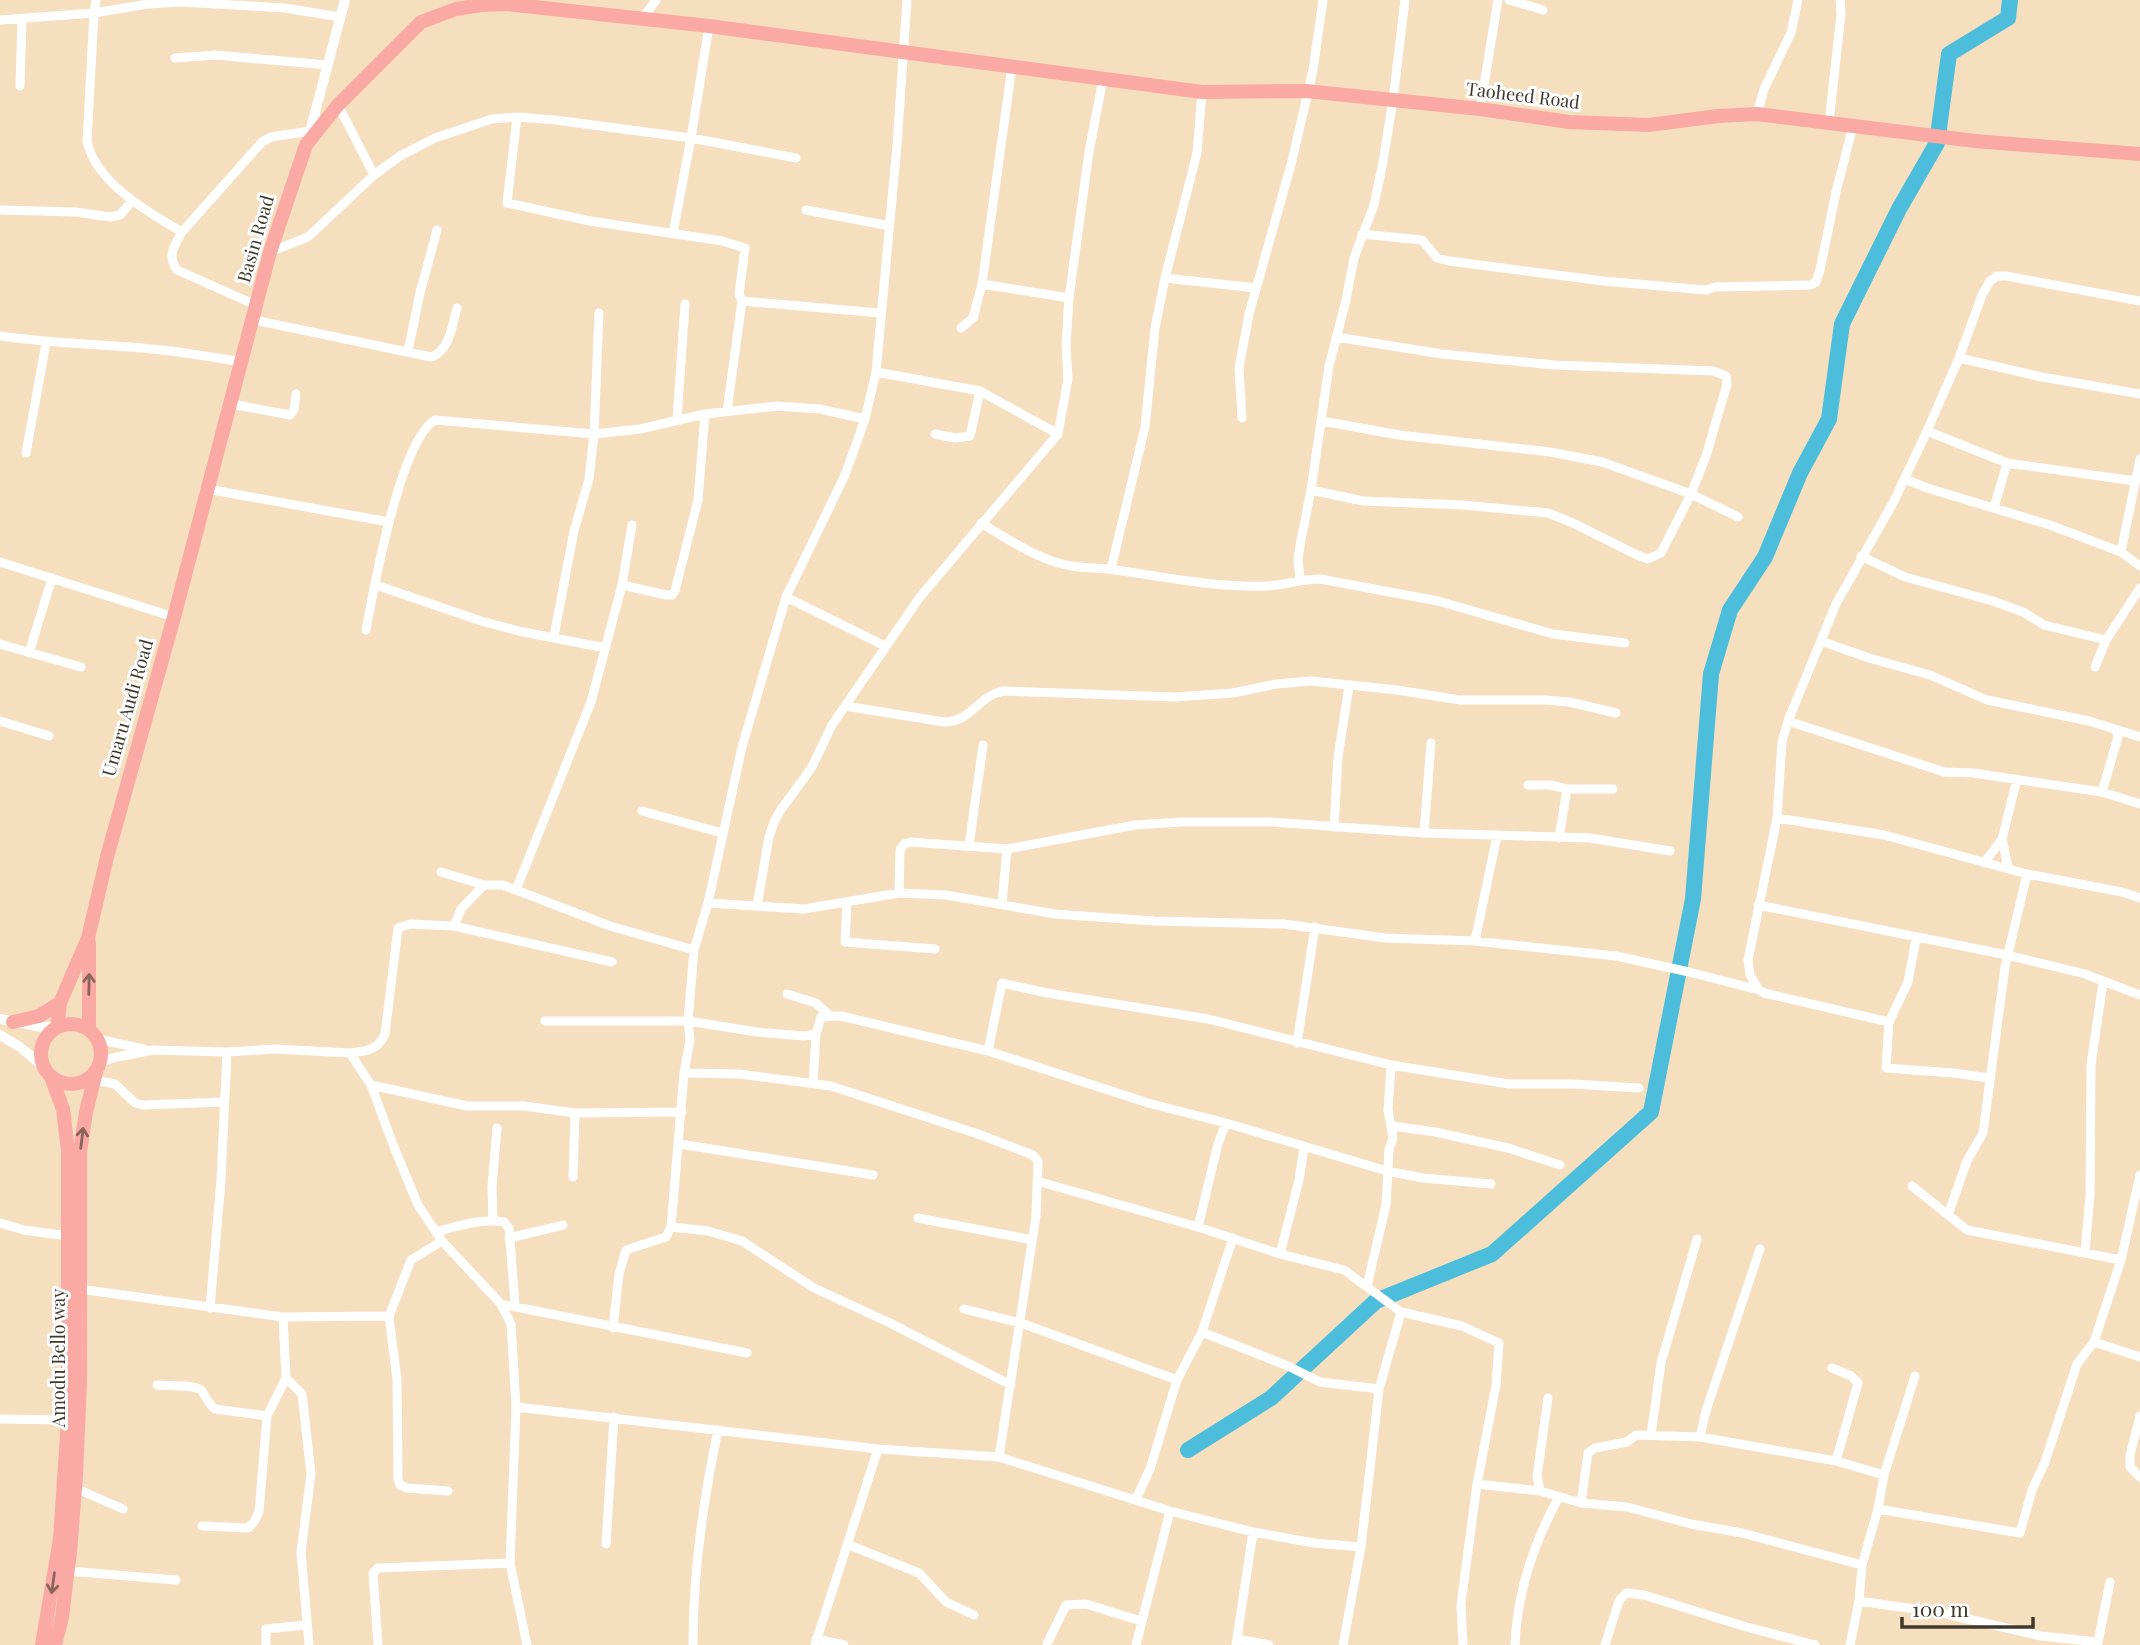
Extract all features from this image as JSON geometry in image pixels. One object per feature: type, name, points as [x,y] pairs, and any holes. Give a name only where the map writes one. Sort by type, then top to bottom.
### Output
[{"type":"main road","name":"Taoheed Road","points":[[308,138],[421,22],[456,9],[507,4],[709,26],[1202,92],[1306,91],[1480,109],[1570,122],[1649,125],[1757,114],[1975,141],[2140,154]]},
{"type":"main road","name":"Basin Road","points":[[207,489],[243,362],[270,252],[308,138]]},
{"type":"main road","name":"Umaru Audi Road","points":[[88,938],[114,831],[207,489]]},
{"type":"main road","points":[[88,938],[93,1034],[100,1046],[97,1072],[83,1082],[66,1084],[47,1072],[41,1048],[45,1039],[57,1027],[60,1003],[88,938]]},
{"type":"main road","points":[[6,1020],[40,1016],[60,1003]]},
{"type":"main road","points":[[57,1027],[78,1025],[93,1034]]},
{"type":"main road","name":"Amodu Bello way","points":[[47,1072],[60,1100],[66,1127],[75,1488],[68,1571],[55,1645]]},
{"type":"main road","name":"Amodu Bello way","points":[[42,1645],[60,1539],[73,1420],[79,1289],[80,1152],[86,1112],[97,1072]]},
{"type":"street","points":[[96,0],[87,141],[89,152],[132,201],[182,232]]},
{"type":"street","name":"Basin Road","points":[[308,138],[345,0]]},
{"type":"street","points":[[642,19],[656,0]]},
{"type":"street","points":[[613,1328],[619,1274],[626,1250],[666,1237],[671,1227],[684,1073],[690,1040],[688,1021],[694,950],[708,903],[742,747],[786,597],[845,475],[876,372],[907,0]]},
{"type":"street","points":[[1242,418],[1239,368],[1255,288],[1292,161],[1313,70],[1323,0]]},
{"type":"street","points":[[1300,579],[1298,559],[1329,366],[1354,258],[1374,205],[1393,100],[1405,0]]},
{"type":"street","points":[[1480,109],[1498,0]]},
{"type":"street","points":[[1509,0],[1544,10]]},
{"type":"street","points":[[1757,114],[1764,89],[1791,33],[1798,0]]},
{"type":"street","points":[[1829,122],[1841,14],[1840,0]]},
{"type":"street","points":[[0,20],[94,13],[179,2],[285,8],[340,17]]},
{"type":"street","points":[[20,86],[22,19]]},
{"type":"street","points":[[673,233],[709,26]]},
{"type":"street","points":[[175,58],[215,55],[328,65]]},
{"type":"street","points":[[961,328],[972,318],[982,284],[1012,66]]},
{"type":"street","points":[[757,906],[774,822],[812,767],[832,725],[920,597],[1058,433],[1068,379],[1066,345],[1069,298],[1089,152],[1103,79]]},
{"type":"street","points":[[1111,569],[1145,427],[1155,328],[1165,278],[1198,153],[1202,92]]},
{"type":"street","points":[[338,105],[374,175]]},
{"type":"street","points":[[517,117],[507,203],[590,221],[673,233],[745,248],[739,294],[742,301],[727,411]]},
{"type":"street","points":[[270,252],[307,237],[374,175],[400,156],[435,138],[492,119],[517,117],[555,120],[691,138],[796,158]]},
{"type":"street","points":[[1362,234],[1422,240],[1437,258],[1449,261],[1603,281],[1706,290],[1715,287],[1811,285],[1816,282],[1820,270],[1853,126]]},
{"type":"street","points":[[308,138],[271,137],[262,142],[182,232],[172,248],[171,262],[177,270],[256,313],[431,357],[442,352],[457,308]]},
{"type":"street","points":[[0,210],[76,212],[110,217],[120,215],[132,201]]},
{"type":"street","points":[[806,210],[890,226]]},
{"type":"street","points":[[408,351],[437,230]]},
{"type":"street","points":[[1759,990],[1750,975],[1748,960],[1777,818],[1782,742],[1788,721],[1836,604],[1905,479],[1927,431],[1959,358],[1982,295],[1990,281],[1997,276],[2140,301]]},
{"type":"street","points":[[1165,278],[1255,288]]},
{"type":"street","points":[[982,284],[1069,298]]},
{"type":"street","points":[[742,301],[880,313]]},
{"type":"street","points":[[677,420],[685,304]]},
{"type":"street","points":[[554,636],[574,531],[589,479],[594,434],[599,313]]},
{"type":"street","points":[[0,336],[46,343],[164,350],[243,362]]},
{"type":"street","points":[[1311,490],[1363,501],[1475,506],[1548,513],[1648,559],[1661,553],[1691,494],[1706,456],[1727,384],[1726,376],[1722,373],[1554,365],[1441,354],[1336,337]]},
{"type":"street","points":[[26,453],[46,343]]},
{"type":"street","points":[[1959,358],[2042,377],[2140,394]]},
{"type":"street","points":[[876,372],[980,391],[1058,433]]},
{"type":"street","points":[[935,434],[956,439],[970,436],[980,391]]},
{"type":"street","points":[[231,404],[290,415],[294,410],[296,394]]},
{"type":"street","points":[[366,630],[389,522],[405,467],[418,437],[426,425],[435,420],[594,434],[640,429],[705,414],[777,406],[820,409],[864,419]]},
{"type":"street","points":[[622,585],[666,595],[672,595],[675,591],[698,500],[705,414]]},
{"type":"street","points":[[1322,421],[1399,435],[1550,452],[1602,462],[1691,494],[1738,517]]},
{"type":"street","points":[[1927,431],[2007,463],[2136,481]]},
{"type":"street","points":[[2121,552],[2140,459]]},
{"type":"street","points":[[1994,508],[2007,463]]},
{"type":"street","points":[[1905,479],[2121,552],[2140,566]]},
{"type":"street","points":[[207,489],[389,522]]},
{"type":"street","points":[[981,523],[1023,548],[1054,562],[1080,568],[1111,569],[1230,586],[1285,584],[1300,579],[1320,579],[1438,601],[1553,635],[1625,643]]},
{"type":"street","points":[[516,890],[591,702],[622,585],[632,525]]},
{"type":"street","points":[[1861,556],[1905,577],[2013,608],[2044,625],[2106,640]]},
{"type":"street","points":[[0,562],[174,617]]},
{"type":"street","points":[[29,653],[52,578]]},
{"type":"street","points":[[376,585],[481,621],[606,648]]},
{"type":"street","points":[[2095,667],[2106,640],[2140,588]]},
{"type":"street","points":[[786,597],[885,646]]},
{"type":"street","points":[[1821,641],[1930,676],[1987,700],[2089,721],[2140,737]]},
{"type":"street","points":[[0,645],[81,667]]},
{"type":"street","points":[[845,706],[957,722],[992,693],[1003,691],[1175,697],[1233,693],[1276,684],[1311,681],[1461,700],[1569,702],[1616,713]]},
{"type":"street","points":[[1334,827],[1338,758],[1349,686]]},
{"type":"street","points":[[0,721],[49,736]]},
{"type":"street","points":[[1788,721],[1944,772],[1973,773],[2102,792],[2140,804]]},
{"type":"street","points":[[2102,792],[2118,737],[2116,730]]},
{"type":"street","points":[[1424,832],[1431,743]]},
{"type":"street","points":[[969,846],[983,745]]},
{"type":"street","points":[[1984,863],[2002,839],[2017,779]]},
{"type":"street","points":[[1528,785],[1550,785],[1567,789],[1613,789]]},
{"type":"street","points":[[1559,838],[1567,789]]},
{"type":"street","points":[[642,811],[722,833]]},
{"type":"street","points":[[1777,818],[1884,835],[2027,874],[2122,892],[2140,898]]},
{"type":"street","points":[[899,892],[900,850],[904,844],[1007,849],[1135,825],[1170,823],[1272,822],[1497,836],[1590,838],[1670,851]]},
{"type":"street","points":[[1475,941],[1497,836]]},
{"type":"street","points":[[2002,839],[2008,867]]},
{"type":"street","points":[[1002,904],[1007,849]]},
{"type":"street","points":[[441,872],[484,885],[502,885],[610,926],[694,950]]},
{"type":"street","points":[[1948,1215],[1967,1161],[1983,1133],[2007,955],[2027,874]]},
{"type":"street","points":[[454,926],[461,909],[484,885]]},
{"type":"street","points":[[708,903],[804,909],[899,892],[946,895],[1055,914],[1099,918],[1284,924],[1385,938],[1475,941],[1616,956],[1889,1022]]},
{"type":"street","points":[[847,902],[845,942],[935,949]]},
{"type":"street","points":[[1758,905],[1916,939],[2007,955],[2063,971],[2085,974],[2140,995]]},
{"type":"street","points":[[225,1102],[143,1105],[135,1102],[97,1072],[113,1058],[153,1051],[371,1051],[380,1044],[385,1034],[398,928],[410,924],[454,926],[612,962]]},
{"type":"street","points":[[1297,1043],[1315,927]]},
{"type":"street","points":[[1916,939],[1908,982],[1889,1022],[1886,1068],[1989,1078]]},
{"type":"street","points":[[2085,1251],[2090,1196],[2091,1065],[2103,982]]},
{"type":"street","points":[[988,1051],[1002,983],[1047,993],[1208,1019],[1391,1065],[1509,1084],[1639,1088]]},
{"type":"street","points":[[787,994],[816,1003],[828,1015]]},
{"type":"street","points":[[813,1083],[816,1034],[821,1017],[828,1015],[931,1036],[988,1051],[1148,1103],[1226,1123],[1387,1171],[1423,1178],[1491,1184]]},
{"type":"street","points":[[6,1020],[57,1027]]},
{"type":"street","points":[[545,1021],[688,1021],[757,1032],[804,1036],[816,1034]]},
{"type":"street","points":[[93,1034],[153,1051]]},
{"type":"street","points":[[0,1035],[47,1072]]},
{"type":"street","points":[[210,1308],[221,1180],[227,1052]]},
{"type":"street","points":[[350,1053],[371,1085],[418,1205],[442,1241],[501,1304],[511,1324],[516,1407],[510,1563],[527,1645]]},
{"type":"street","points":[[1367,1286],[1384,1217],[1389,1149],[1393,1138],[1393,1126],[1388,1110],[1391,1065]]},
{"type":"street","points":[[684,1073],[739,1074],[831,1086],[978,1134],[1033,1155],[1038,1161],[1033,1240],[999,1457]]},
{"type":"street","points":[[371,1085],[467,1106],[524,1107],[575,1113],[682,1112]]},
{"type":"street","points":[[573,1177],[575,1113]]},
{"type":"street","points":[[1198,1227],[1218,1144],[1226,1123]]},
{"type":"street","points":[[1393,1126],[1508,1148],[1559,1165]]},
{"type":"street","points":[[493,1220],[492,1187],[498,1128]]},
{"type":"street","points":[[680,1144],[873,1175]]},
{"type":"street","points":[[1280,1254],[1299,1180],[1304,1147]]},
{"type":"street","points":[[1878,1510],[2020,1533],[2032,1490],[2045,1462],[2077,1364],[2094,1342],[2121,1260],[2140,1175]]},
{"type":"street","points":[[1037,1181],[1198,1227],[1280,1254],[1344,1270],[1401,1312],[1462,1326],[1499,1343],[1496,1385],[1477,1484],[1461,1604],[1463,1645]]},
{"type":"street","points":[[1912,1186],[1967,1230],[2121,1260]]},
{"type":"street","points":[[2130,1216],[2140,1218]]},
{"type":"street","points":[[918,1218],[1033,1240]]},
{"type":"street","points":[[436,1232],[466,1223],[493,1220],[504,1222],[509,1228],[514,1305]]},
{"type":"street","points":[[0,1223],[24,1230],[68,1236]]},
{"type":"street","points":[[509,1238],[564,1225]]},
{"type":"street","points":[[671,1227],[708,1231],[742,1241],[814,1288],[888,1322],[1011,1385]]},
{"type":"street","points":[[1136,1499],[1150,1469],[1177,1380],[1202,1332],[1233,1238]]},
{"type":"street","points":[[1651,1435],[1661,1363],[1698,1240]]},
{"type":"street","points":[[442,1241],[411,1260],[389,1316],[397,1380],[398,1479],[401,1486],[407,1488],[447,1491]]},
{"type":"street","points":[[1700,1437],[1706,1411],[1760,1249]]},
{"type":"street","points":[[79,1289],[283,1317],[389,1316]]},
{"type":"street","points":[[501,1304],[747,1353]]},
{"type":"street","points":[[964,1309],[1021,1322],[1177,1380]]},
{"type":"street","points":[[1343,1645],[1361,1547],[1379,1389],[1401,1312]]},
{"type":"street","points":[[202,1526],[248,1528],[259,1512],[267,1416],[286,1378],[283,1317]]},
{"type":"street","points":[[1202,1332],[1288,1366],[1320,1382],[1379,1389]]},
{"type":"street","points":[[2094,1342],[2140,1357]]},
{"type":"street","points":[[1832,1368],[1852,1376],[1858,1383],[1836,1461]]},
{"type":"street","points":[[1850,1645],[1859,1601],[1862,1565],[1878,1510],[1884,1475],[1915,1376]]},
{"type":"street","points":[[286,1378],[302,1394],[311,1474],[301,1552],[309,1645]]},
{"type":"street","points":[[158,1385],[195,1387],[201,1390],[215,1409],[267,1416]]},
{"type":"street","points":[[1540,1491],[1537,1476],[1548,1398]]},
{"type":"street","points":[[516,1407],[878,1449],[999,1457],[1170,1511],[1253,1532],[1314,1543],[1361,1547]]},
{"type":"street","points":[[2140,1416],[2130,1455],[2130,1467],[2140,1477]]},
{"type":"street","points":[[606,1544],[614,1417]]},
{"type":"street","points":[[0,1419],[73,1420]]},
{"type":"street","points":[[693,1645],[705,1491],[718,1430]]},
{"type":"street","points":[[1581,1503],[1588,1453],[1627,1442],[1636,1435],[1700,1437],[1836,1461],[1884,1475]]},
{"type":"street","points":[[844,1645],[816,1642],[878,1449]]},
{"type":"street","points":[[1477,1484],[1540,1491],[1581,1503],[1627,1507],[1691,1524],[1742,1533],[1862,1565]]},
{"type":"street","points":[[75,1488],[122,1509]]},
{"type":"street","points":[[1515,1645],[1516,1614],[1522,1588],[1548,1516],[1559,1497]]},
{"type":"street","points":[[1136,1645],[1170,1511]]},
{"type":"street","points":[[1253,1532],[1236,1642],[1269,1645]]},
{"type":"street","points":[[849,1545],[919,1573],[947,1602],[974,1615]]},
{"type":"street","points":[[378,1645],[373,1573],[378,1568],[510,1563]]},
{"type":"street","points":[[68,1571],[176,1580]]},
{"type":"street","points":[[1859,1601],[1942,1613],[2040,1636],[2098,1642],[2110,1582]]},
{"type":"street","points":[[1605,1645],[1619,1601],[1626,1593],[1644,1595],[1815,1645]]},
{"type":"street","points":[[1047,1644],[1066,1605],[1086,1604],[1141,1621]]},
{"type":"street","points":[[266,1645],[267,1629],[306,1625]]},
{"type":"waterway","points":[[1188,1450],[1271,1398],[1376,1301],[1492,1254],[1651,1112],[1693,899],[1711,674],[1730,610],[1765,557],[1800,473],[1829,419],[1842,324],[1899,209],[1937,143],[1949,54],[2008,18],[2010,0]]}]
